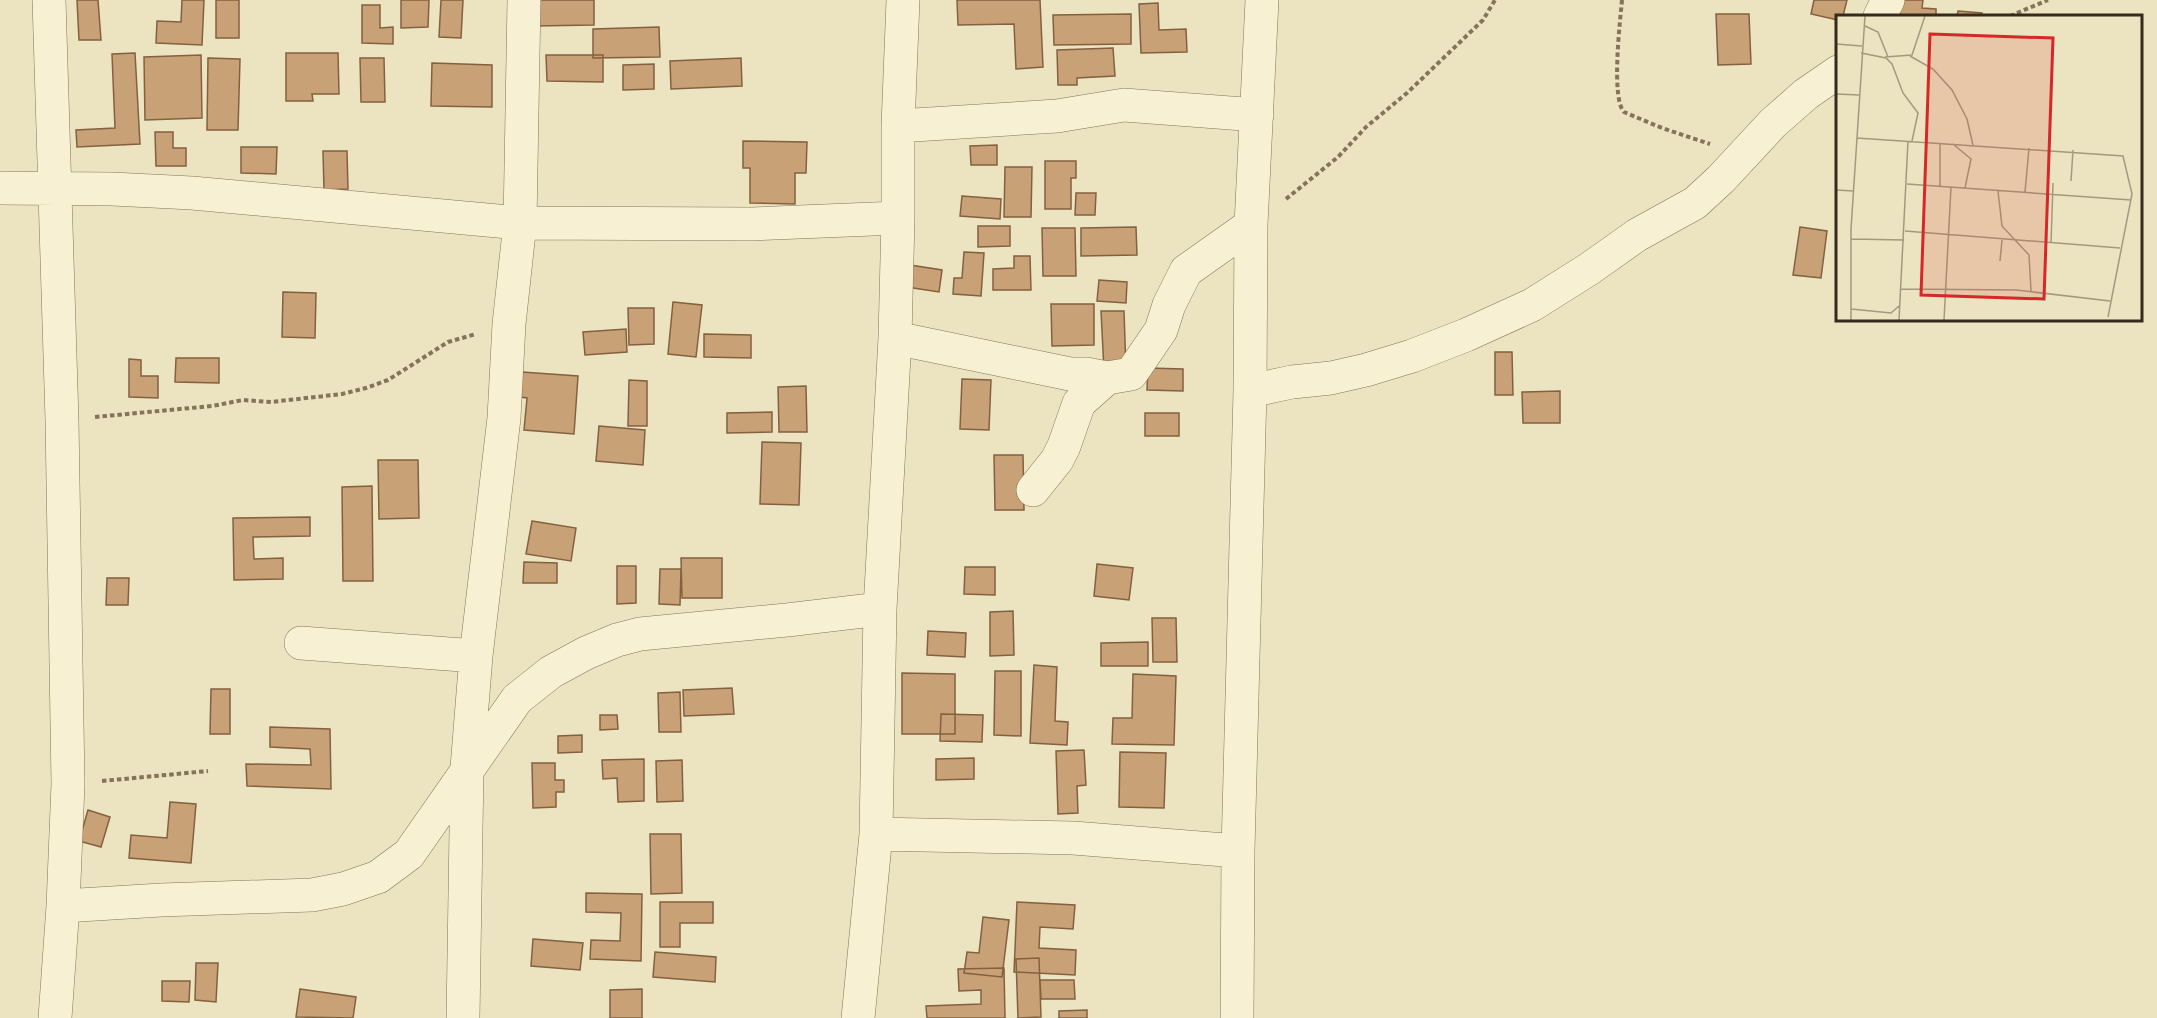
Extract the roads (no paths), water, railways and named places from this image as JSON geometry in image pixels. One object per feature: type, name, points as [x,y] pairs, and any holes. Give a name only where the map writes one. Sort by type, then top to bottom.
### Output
[{"type":"street","points":[[49,0],[62,420],[68,784],[55,1018]]},
{"type":"street","points":[[463,1018],[467,768],[476,656],[504,418],[509,324],[520,223],[524,0]]},
{"type":"street","points":[[858,1018],[876,834],[880,609],[895,338],[898,126],[903,0]]},
{"type":"street","points":[[1237,1018],[1238,852],[1250,391],[1251,225],[1262,0]]},
{"type":"street","points":[[1880,15],[1888,0]]},
{"type":"street","points":[[1250,391],[1292,382],[1331,378],[1412,356],[1532,305],[1637,236],[1695,202],[1721,179],[1773,123],[1806,94],[1836,73]]},
{"type":"street","points":[[898,126],[1057,116],[1124,105],[1257,115]]},
{"type":"street","points":[[0,189],[56,188],[192,193],[520,223],[752,224],[898,218]]},
{"type":"street","points":[[895,338],[1070,374],[1107,378],[1131,374],[1161,330],[1169,304],[1186,271],[1251,225]]},
{"type":"street","points":[[1033,490],[1057,460],[1079,403],[1107,378]]},
{"type":"street","points":[[63,906],[293,896],[357,885],[378,877],[409,854],[517,699],[551,672],[586,653],[617,640],[661,631],[880,609]]},
{"type":"street","points":[[301,643],[476,656]]},
{"type":"street","points":[[876,834],[1073,838],[1238,852]]}]
